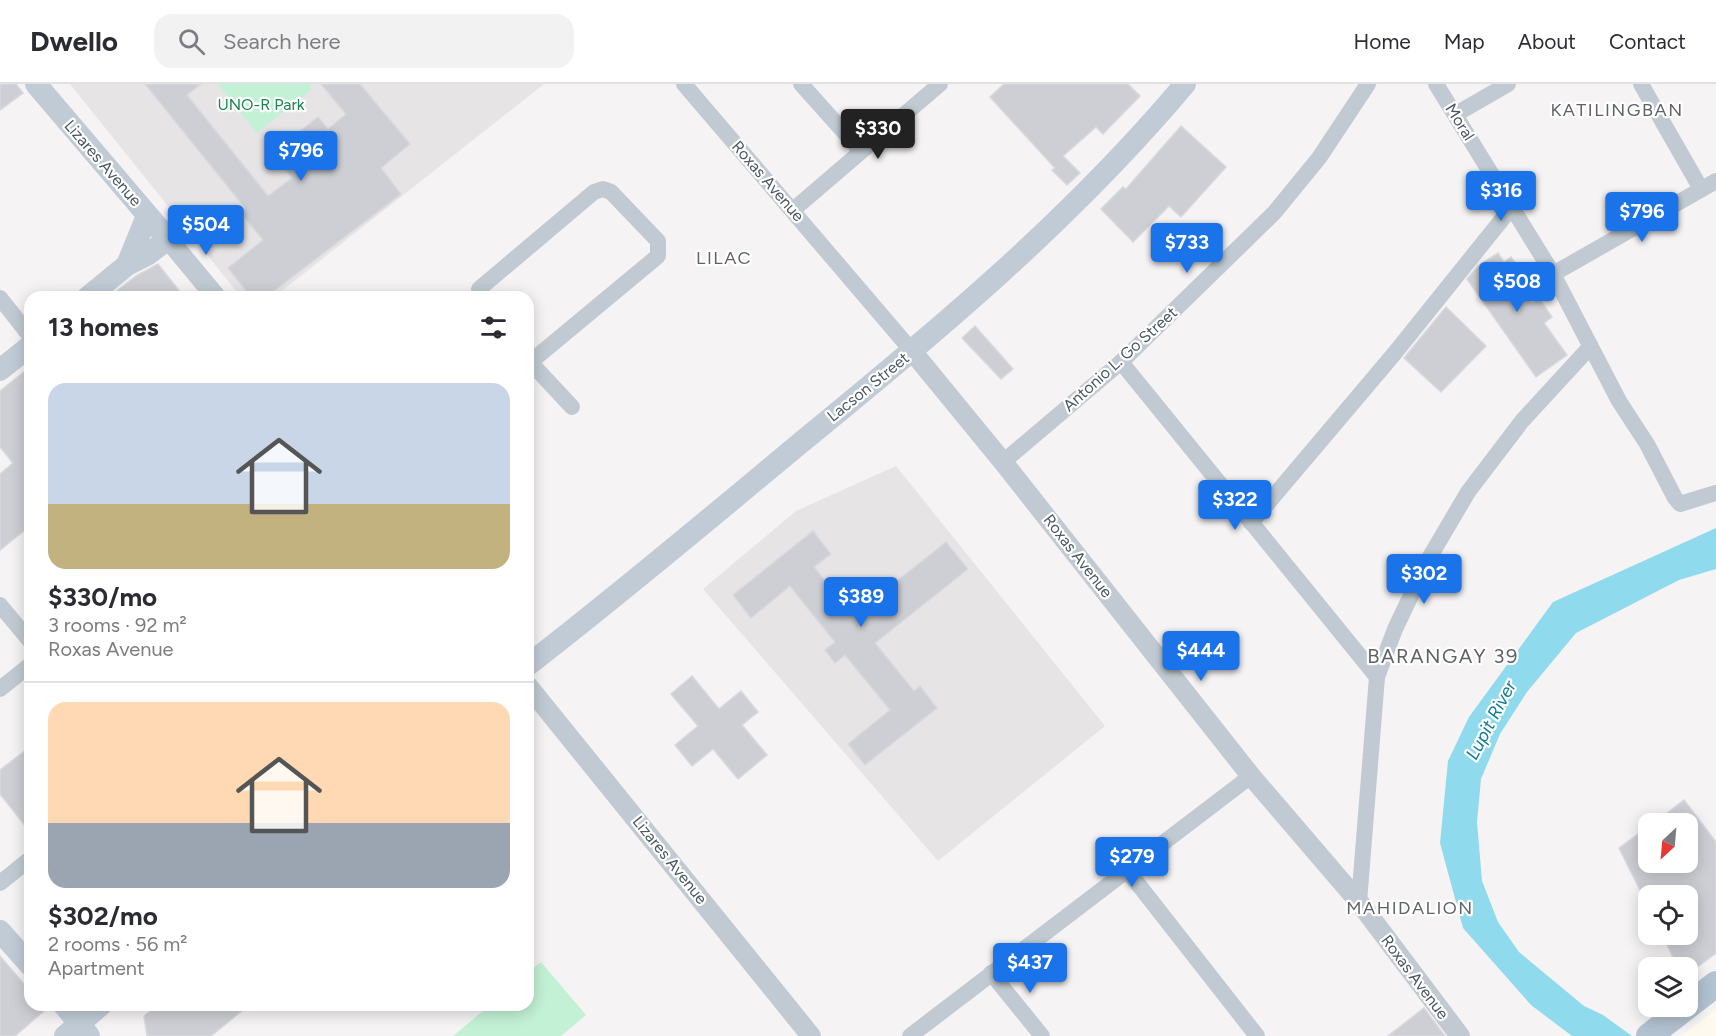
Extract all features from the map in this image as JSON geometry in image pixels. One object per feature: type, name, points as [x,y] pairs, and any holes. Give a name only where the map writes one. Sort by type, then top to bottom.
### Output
[{"type":"main road","name":"Lizares Avenue","points":[[36,84],[168,239]]},
{"type":"main road","name":"Lacson Street","points":[[534,660],[912,351],[1075,205],[1138,141],[1185,84]]},
{"type":"main road","points":[[127,265],[147,216]]},
{"type":"main road","points":[[95,291],[127,265],[147,255],[168,239]]},
{"type":"main road","points":[[0,370],[24,351]]},
{"type":"main road","points":[[0,931],[24,958]]},
{"type":"main road","points":[[1649,1036],[1716,984]]},
{"type":"main road","points":[[67,1011],[78,1032],[96,1011]]},
{"type":"street","name":"Roxas Avenue","points":[[684,84],[1004,462],[1251,776],[1359,902],[1460,1036]]},
{"type":"street","points":[[801,84],[861,151]]},
{"type":"street","points":[[793,210],[940,84]]},
{"type":"street","name":"Antonio L. Go Street","points":[[1004,462],[1121,362],[1274,213],[1319,158],[1368,84]]},
{"type":"street","name":"Moral","points":[[1436,84],[1553,274],[1619,401],[1647,444],[1675,498],[1680,504],[1716,493]]},
{"type":"street","points":[[1456,114],[1508,84]]},
{"type":"street","points":[[1553,274],[1709,185],[1641,84]]},
{"type":"street","points":[[479,289],[594,192],[603,189],[611,192],[658,241],[658,256],[534,359]]},
{"type":"street","points":[[1251,523],[1387,362],[1512,207]]},
{"type":"street","name":"Lizares Avenue","points":[[168,239],[211,291]]},
{"type":"street","points":[[0,298],[24,328]]},
{"type":"street","points":[[1359,902],[1377,677],[1411,593],[1468,492],[1522,421],[1590,347]]},
{"type":"street","points":[[1121,362],[1377,677]]},
{"type":"street","points":[[534,368],[572,407]]},
{"type":"street","points":[[0,605],[24,634]]},
{"type":"street","points":[[0,690],[24,670]]},
{"type":"street","name":"Lizares Avenue","points":[[534,693],[811,1036]]},
{"type":"street","points":[[910,1036],[1251,776]]},
{"type":"street","points":[[0,883],[24,864]]},
{"type":"street","points":[[1127,870],[1257,1036]]},
{"type":"street","points":[[991,974],[1042,1036]]},
{"type":"shaded area","points":[[70,84],[544,84],[282,291],[236,291]]},
{"type":"shaded area","points":[[896,466],[1105,726],[938,861],[703,589],[796,511]]},
{"type":"shaded area","points":[[1716,1009],[1716,1036],[1681,1036]]},
{"type":"green space","name":"UNO-R Park","points":[[218,84],[309,84],[312,89],[257,133]]},
{"type":"green space","points":[[541,962],[586,1015],[561,1036],[453,1036],[483,1011],[534,1011],[534,967]]},
{"type":"water","name":"Lupit River","points":[[1716,528],[1716,569],[1679,580],[1576,633],[1527,692],[1500,734],[1481,779],[1477,822],[1482,881],[1498,922],[1519,952],[1584,1006],[1603,1015],[1632,1036],[1572,1036],[1531,1005],[1463,928],[1440,843],[1448,761],[1469,717],[1553,602]]},
{"type":"building","points":[[0,84],[16,84],[23,93],[0,110]]},
{"type":"building","points":[[145,84],[201,84],[187,95],[268,196],[292,178],[272,153],[318,117],[328,129],[346,114],[321,84],[360,84],[410,144],[381,168],[401,194],[274,291],[246,291],[228,268],[263,240],[240,212],[245,208]]},
{"type":"building","points":[[1004,84],[1128,84],[1140,96],[1103,134],[1096,127],[1063,156],[1080,173],[1067,185],[1052,170],[1055,168],[990,97]]},
{"type":"building","points":[[1181,126],[1226,167],[1181,217],[1169,206],[1133,242],[1101,209],[1123,187],[1126,189]]},
{"type":"building","points":[[1498,253],[1504,262],[1511,257],[1524,275],[1516,281],[1532,303],[1539,298],[1552,317],[1544,323],[1567,355],[1536,377],[1467,279],[1478,266]]},
{"type":"building","points":[[158,264],[179,291],[117,291],[136,276]]},
{"type":"building","points":[[1446,307],[1486,346],[1441,392],[1404,358]]},
{"type":"building","points":[[975,326],[1013,369],[1001,379],[962,338]]},
{"type":"building","points":[[24,372],[24,531],[0,550],[0,474],[13,463],[0,447],[0,391]]},
{"type":"building","points":[[813,531],[831,554],[814,567],[853,616],[946,542],[968,569],[875,643],[914,691],[920,686],[937,708],[865,765],[848,744],[890,710],[845,655],[835,663],[825,650],[835,642],[790,586],[751,618],[733,595]]},
{"type":"building","points":[[692,676],[719,709],[741,691],[758,712],[742,725],[767,755],[738,779],[713,749],[692,766],[675,745],[698,726],[671,694]]},
{"type":"building","points":[[24,752],[24,824],[0,794],[0,770]]},
{"type":"building","points":[[1684,800],[1694,813],[1667,813]]},
{"type":"building","points":[[1698,818],[1716,842],[1716,953],[1698,966],[1698,957],[1673,957],[1667,945],[1698,945],[1698,885],[1638,886],[1619,848],[1638,834],[1638,873],[1698,873]]},
{"type":"building","points":[[0,956],[24,984],[24,1011],[44,1011],[15,1036],[0,1036]]},
{"type":"building","points":[[1424,1008],[1445,1036],[1388,1036]]},
{"type":"building","points":[[150,1011],[242,1011],[211,1036],[147,1036],[144,1016]]},
{"type":"district","name":"KATILINGBAN","points":[[1617,110]]},
{"type":"district","name":"LILAC","points":[[724,258]]},
{"type":"district","name":"BARANGAY 39","points":[[1443,656]]},
{"type":"district","name":"MAHIDALION","points":[[1410,908]]}]
